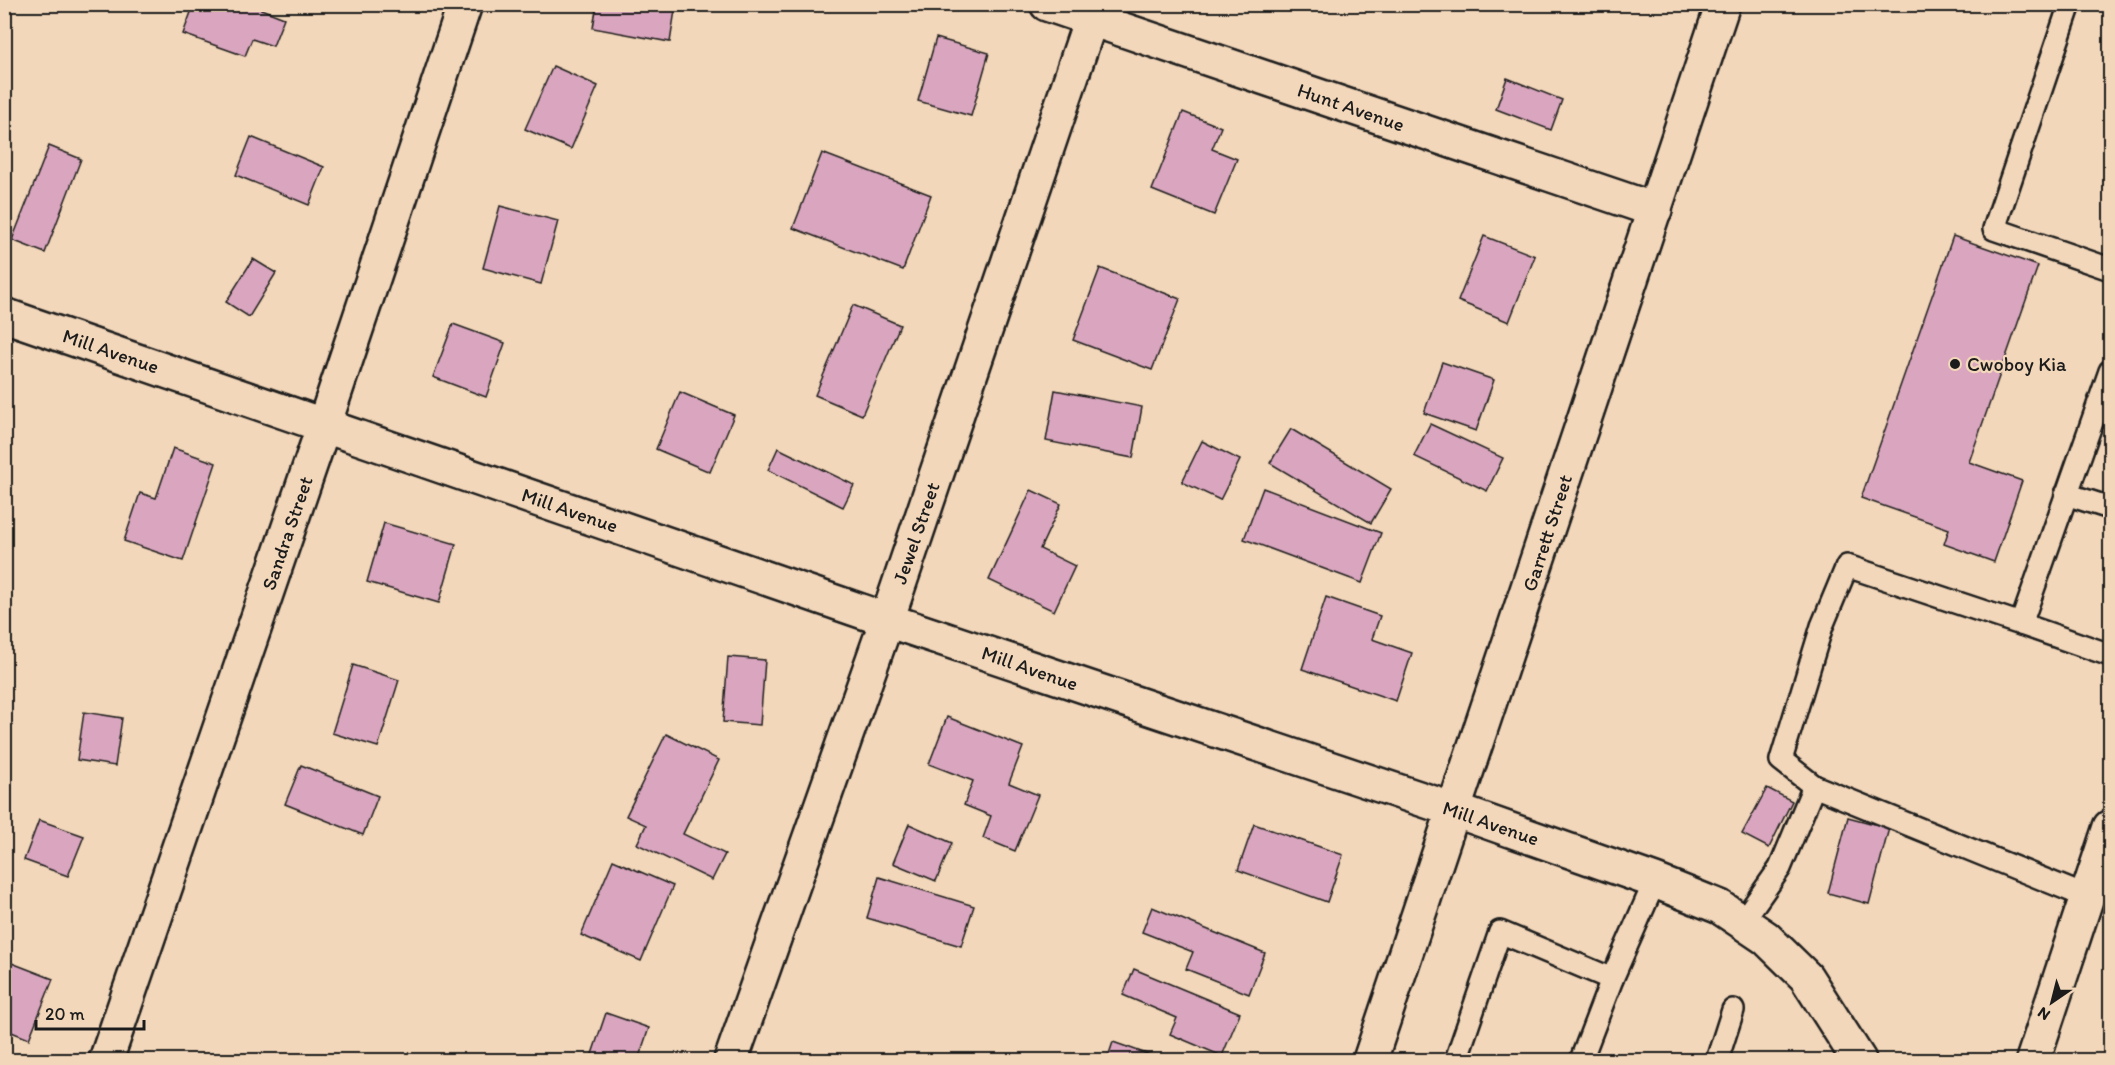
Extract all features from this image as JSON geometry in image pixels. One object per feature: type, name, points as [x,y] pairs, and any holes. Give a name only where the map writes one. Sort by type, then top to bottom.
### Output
[{"type":"street","name":"Sandra Street","points":[[106,1060],[324,425],[465,4]]},
{"type":"street","name":"Hunt Avenue","points":[[1047,4],[1093,12],[1655,210]]},
{"type":"street","name":"Garrett Street","points":[[1370,1060],[1723,4]]},
{"type":"street","name":"Jewel Street","points":[[731,1060],[887,620],[1093,12]]},
{"type":"street","name":"Mill Avenue","points":[[4,315],[887,620],[1454,810],[1654,881],[1720,907],[1766,938],[1806,977],[1859,1060]]},
{"type":"street","points":[[2033,1060],[2110,827]]},
{"type":"lane","points":[[2070,4],[1994,229],[2110,269]]},
{"type":"lane","points":[[2021,624],[2110,370]]},
{"type":"lane","points":[[2066,494],[2110,508]]},
{"type":"lane","points":[[2087,897],[1814,786],[1781,760],[1822,626],[1847,566],[2110,655]]},
{"type":"lane","points":[[1742,922],[1780,868],[1814,786]]},
{"type":"lane","points":[[1581,1060],[1612,979],[1654,881]]},
{"type":"lane","points":[[1456,1060],[1500,932],[1612,979]]},
{"type":"lane","points":[[1717,1060],[1733,1010]]},
{"type":"building","points":[[194,4],[263,4],[261,9],[284,18],[273,46],[252,39],[245,56],[183,34]]},
{"type":"building","points":[[597,4],[676,4],[670,42],[593,28]]},
{"type":"building","points":[[936,38],[989,53],[971,116],[918,101]]},
{"type":"building","points":[[553,66],[598,86],[571,149],[525,129]]},
{"type":"building","points":[[1507,78],[1562,100],[1551,130],[1496,109]]},
{"type":"building","points":[[1183,112],[1221,127],[1212,149],[1237,159],[1214,215],[1152,190]]},
{"type":"building","points":[[251,137],[324,167],[309,205],[236,175]]},
{"type":"building","points":[[49,146],[81,159],[45,253],[12,240]]},
{"type":"building","points":[[822,153],[931,195],[903,270],[793,228]]},
{"type":"building","points":[[500,206],[558,221],[541,284],[483,268]]},
{"type":"building","points":[[1484,236],[1535,256],[1509,322],[1458,301]]},
{"type":"building","name":"Cwoboy Kia","points":[[1953,236],[2038,266],[1969,462],[2022,481],[1994,562],[1944,544],[1949,529],[1861,498]]},
{"type":"building","points":[[253,259],[276,273],[249,317],[226,302]]},
{"type":"building","points":[[1100,268],[1180,299],[1152,370],[1073,340]]},
{"type":"building","points":[[853,305],[900,325],[862,415],[815,395]]},
{"type":"building","points":[[453,324],[505,343],[486,397],[433,377]]},
{"type":"building","points":[[1442,362],[1494,380],[1476,431],[1424,413]]},
{"type":"building","points":[[1055,390],[1142,407],[1133,458],[1046,441]]},
{"type":"building","points":[[680,392],[734,415],[710,472],[656,449]]},
{"type":"building","points":[[1430,424],[1503,458],[1487,491],[1414,456]]},
{"type":"building","points":[[1291,429],[1391,489],[1371,523],[1270,463]]},
{"type":"building","points":[[1202,441],[1240,460],[1220,500],[1182,482]]},
{"type":"building","points":[[173,448],[216,463],[183,561],[124,541],[140,493],[156,498]]},
{"type":"building","points":[[778,448],[854,485],[843,507],[768,470]]},
{"type":"building","points":[[1263,488],[1381,533],[1362,583],[1244,539]]},
{"type":"building","points":[[1031,490],[1061,504],[1040,549],[1075,566],[1054,611],[989,580]]},
{"type":"building","points":[[384,523],[456,544],[439,603],[367,582]]},
{"type":"building","points":[[1326,597],[1380,616],[1372,639],[1412,653],[1396,701],[1302,669]]},
{"type":"building","points":[[728,657],[765,660],[760,725],[723,722]]},
{"type":"building","points":[[353,665],[399,680],[378,747],[332,733]]},
{"type":"building","points":[[84,712],[122,718],[115,766],[77,760]]},
{"type":"building","points":[[947,717],[1023,747],[1009,783],[1038,795],[1015,851],[983,838],[991,816],[964,805],[973,781],[929,764]]},
{"type":"building","points":[[666,734],[719,760],[683,834],[725,854],[712,880],[637,844],[646,825],[626,816]]},
{"type":"building","points":[[301,765],[378,796],[363,835],[285,804]]},
{"type":"building","points":[[1767,788],[1792,801],[1769,848],[1742,834]]},
{"type":"building","points":[[1848,817],[1889,828],[1869,904],[1828,893]]},
{"type":"building","points":[[39,820],[84,836],[68,876],[24,860]]},
{"type":"building","points":[[909,824],[952,843],[936,881],[893,863]]},
{"type":"building","points":[[1254,824],[1343,855],[1327,902],[1238,870]]},
{"type":"building","points":[[613,860],[673,886],[641,961],[581,935]]},
{"type":"building","points":[[879,877],[974,906],[961,946],[867,918]]},
{"type":"building","points":[[1152,907],[1265,953],[1249,994],[1186,969],[1193,952],[1142,932]]},
{"type":"building","points":[[4,960],[53,979],[29,1039],[4,1029]]},
{"type":"building","points":[[1134,969],[1240,1013],[1222,1056],[1170,1034],[1177,1018],[1123,995]]},
{"type":"building","points":[[606,1013],[649,1028],[638,1060],[590,1060]]},
{"type":"building","points":[[1113,1042],[1164,1060],[1107,1060]]},
{"type":"place","name":"Cwoboy Kia","points":[[1955,364]]}]
